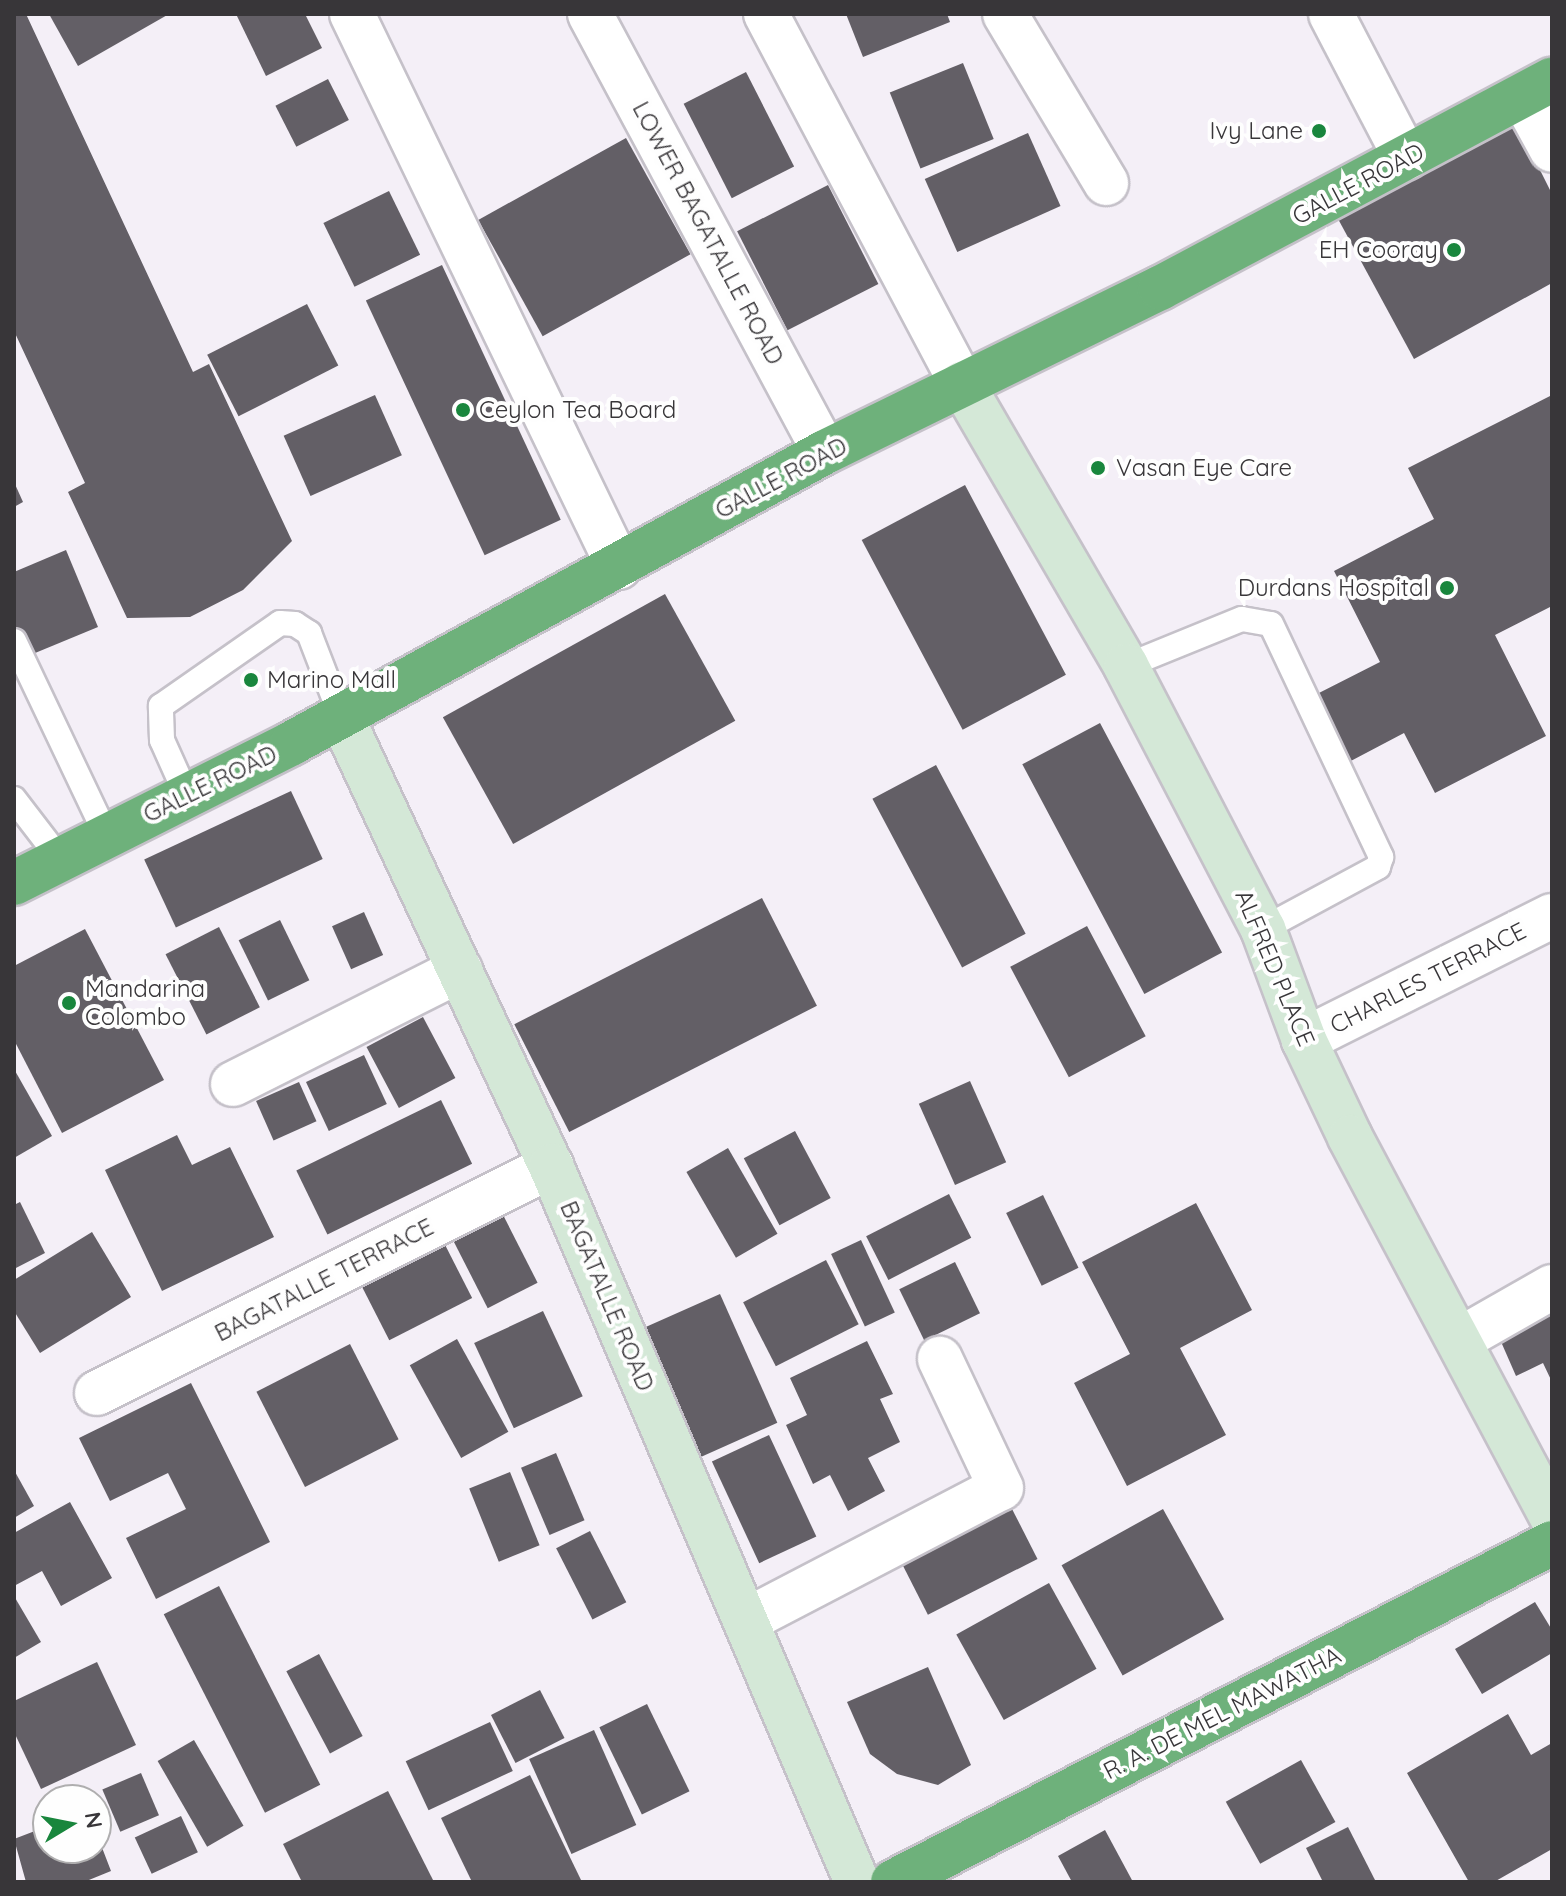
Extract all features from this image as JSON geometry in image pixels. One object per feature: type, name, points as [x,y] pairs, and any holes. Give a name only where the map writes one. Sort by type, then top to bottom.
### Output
[{"type":"highway","name":"GALLE ROAD","points":[[14,883],[341,716],[825,452],[1160,288],[1538,88]]},
{"type":"highway","name":"R. A. DE MEL MAWATHA","points":[[914,1876],[1552,1543]]},
{"type":"main road","name":"ALFRED PLACE","points":[[962,384],[1126,666],[1263,929],[1304,1040],[1552,1517]]},
{"type":"main road","name":"BAGATALLE ROAD","points":[[341,716],[551,1166],[857,1882]]},
{"type":"street","points":[[352,14],[619,567]]},
{"type":"street","name":"LOWER BAGATALLE ROAD","points":[[590,14],[825,452]]},
{"type":"street","points":[[766,14],[962,384]]},
{"type":"street","points":[[1005,14],[1106,183]]},
{"type":"street","points":[[1331,14],[1406,158]]},
{"type":"street","points":[[1538,88],[1552,150]]},
{"type":"street","name":"CHARLES TERRACE","points":[[1304,1040],[1552,916]]},
{"type":"street","points":[[233,1084],[460,970]]},
{"type":"street","name":"BAGATALLE TERRACE","points":[[97,1393],[551,1166]]},
{"type":"street","points":[[1459,1340],[1552,1287]]},
{"type":"street","points":[[747,1620],[1001,1488],[940,1359]]},
{"type":"lane","points":[[1126,666],[1242,619],[1271,624],[1381,857],[1378,867],[1263,929]]},
{"type":"lane","points":[[187,796],[162,740],[161,706],[280,623],[295,624],[309,633],[341,716]]},
{"type":"lane","points":[[14,641],[106,835]]},
{"type":"lane","points":[[14,799],[60,859]]},
{"type":"building","points":[[14,14],[26,14],[193,372],[209,364],[292,541],[243,590],[190,617],[127,618],[68,492],[85,483],[14,331]]},
{"type":"building","points":[[49,14],[169,14],[78,66]]},
{"type":"building","points":[[236,14],[305,14],[322,48],[266,76]]},
{"type":"building","points":[[846,14],[947,14],[950,22],[863,57]]},
{"type":"building","points":[[963,63],[994,139],[920,169],[890,93]]},
{"type":"building","points":[[746,72],[794,166],[732,198],[684,104]]},
{"type":"building","points":[[328,79],[349,120],[296,147],[275,106]]},
{"type":"building","name":"EH Cooray","points":[[1517,124],[1552,194],[1552,283],[1414,359],[1337,217]]},
{"type":"building","points":[[1028,133],[1061,206],[957,252],[925,179]]},
{"type":"building","points":[[626,138],[690,254],[543,336],[478,220]]},
{"type":"building","points":[[828,185],[878,284],[788,330],[737,231]]},
{"type":"building","points":[[389,191],[420,255],[355,287],[323,223]]},
{"type":"building","name":"Ceylon Tea Board","points":[[442,265],[561,520],[485,555],[366,300]]},
{"type":"building","points":[[307,304],[338,365],[239,416],[207,355]]},
{"type":"building","points":[[375,395],[402,455],[310,496],[284,436]]},
{"type":"building","name":"Durdans Hospital","points":[[1552,395],[1552,606],[1495,635],[1546,736],[1435,793],[1404,733],[1347,763],[1313,696],[1380,662],[1334,571],[1434,519],[1408,468]]},
{"type":"building","points":[[14,482],[23,502],[14,507]]},
{"type":"building","points":[[965,485],[1066,675],[963,730],[862,540]]},
{"type":"building","points":[[66,550],[98,627],[23,658],[14,637],[14,572]]},
{"type":"building","points":[[665,594],[735,721],[513,844],[443,717]]},
{"type":"building","points":[[1100,723],[1222,953],[1144,994],[1022,764]]},
{"type":"building","points":[[936,765],[1026,934],[962,967],[872,799]]},
{"type":"building","points":[[291,791],[323,859],[176,927],[144,859]]},
{"type":"building","points":[[762,898],[817,1006],[569,1132],[514,1024]]},
{"type":"building","points":[[364,912],[383,955],[351,969],[332,926]]},
{"type":"building","points":[[280,920],[309,980],[268,1000],[239,940]]},
{"type":"building","points":[[1087,926],[1146,1036],[1069,1077],[1010,967]]},
{"type":"building","points":[[219,927],[260,1007],[206,1034],[166,954]]},
{"type":"building","name":"Mandarina Colombo","points":[[85,929],[164,1080],[62,1133],[14,1040],[14,966]]},
{"type":"building","points":[[423,1017],[455,1078],[399,1108],[366,1047]]},
{"type":"building","points":[[364,1055],[387,1104],[329,1131],[306,1082]]},
{"type":"building","points":[[14,1069],[52,1136],[14,1158]]},
{"type":"building","points":[[970,1081],[1006,1162],[955,1185],[919,1104]]},
{"type":"building","points":[[299,1082],[316,1121],[274,1140],[256,1101]]},
{"type":"building","points":[[441,1100],[472,1164],[327,1234],[296,1171]]},
{"type":"building","points":[[795,1131],[831,1198],[779,1225],[744,1158]]},
{"type":"building","points":[[177,1135],[192,1165],[230,1147],[274,1237],[162,1291],[105,1170]]},
{"type":"building","points":[[728,1148],[778,1234],[736,1258],[686,1172]]},
{"type":"building","points":[[949,1194],[971,1238],[888,1280],[866,1236]]},
{"type":"building","points":[[1043,1195],[1079,1268],[1042,1286],[1006,1213]]},
{"type":"building","points":[[20,1202],[45,1253],[14,1269],[14,1205]]},
{"type":"building","points":[[1196,1203],[1252,1310],[1180,1348],[1226,1435],[1127,1486],[1074,1383],[1130,1354],[1082,1262]]},
{"type":"building","points":[[499,1207],[538,1283],[488,1308],[449,1232]]},
{"type":"building","points":[[92,1232],[131,1297],[40,1353],[14,1311],[14,1280]]},
{"type":"building","points":[[439,1233],[472,1298],[389,1340],[356,1275]]},
{"type":"building","points":[[861,1240],[895,1313],[865,1326],[831,1254]]},
{"type":"building","points":[[826,1260],[859,1324],[776,1366],[743,1302]]},
{"type":"building","points":[[955,1262],[980,1313],[924,1340],[899,1289]]},
{"type":"building","points":[[720,1294],[777,1423],[700,1457],[642,1329]]},
{"type":"building","points":[[1552,1302],[1552,1382],[1543,1363],[1516,1376],[1495,1328]]},
{"type":"building","points":[[543,1311],[583,1396],[514,1428],[474,1343]]},
{"type":"building","points":[[457,1339],[508,1432],[461,1458],[410,1365]]},
{"type":"building","points":[[867,1341],[893,1394],[880,1399],[900,1442],[868,1458],[885,1491],[848,1511],[830,1475],[813,1484],[786,1425],[807,1415],[790,1378]]},
{"type":"building","points":[[350,1344],[399,1439],[305,1487],[256,1392]]},
{"type":"building","points":[[191,1383],[270,1542],[156,1599],[126,1538],[186,1509],[168,1473],[110,1501],[79,1438]]},
{"type":"building","points":[[769,1435],[816,1537],[759,1563],[712,1462]]},
{"type":"building","points":[[556,1453],[585,1520],[550,1535],[521,1468]]},
{"type":"building","points":[[14,1470],[34,1506],[14,1518]]},
{"type":"building","points":[[510,1472],[540,1545],[499,1562],[469,1488]]},
{"type":"building","points":[[1008,1501],[1038,1559],[928,1615],[898,1557]]},
{"type":"building","points":[[70,1502],[112,1578],[61,1606],[42,1571],[14,1586],[14,1533]]},
{"type":"building","points":[[1163,1509],[1224,1619],[1123,1675],[1062,1565]]},
{"type":"building","points":[[590,1531],[626,1602],[592,1620],[556,1548]]},
{"type":"building","points":[[1049,1583],[1097,1669],[1004,1720],[956,1634]]},
{"type":"building","points":[[219,1586],[320,1785],[265,1813],[164,1614]]},
{"type":"building","points":[[14,1596],[41,1642],[14,1658]]},
{"type":"building","points":[[1535,1602],[1552,1630],[1552,1653],[1482,1694],[1455,1649]]},
{"type":"building","points":[[319,1654],[363,1736],[330,1753],[286,1671]]},
{"type":"building","points":[[97,1662],[136,1745],[52,1784],[39,1784],[14,1732],[14,1701]]},
{"type":"building","points":[[928,1667],[971,1765],[938,1785],[897,1774],[870,1754],[847,1702]]},
{"type":"building","points":[[540,1690],[565,1738],[516,1763],[491,1715]]},
{"type":"building","points":[[647,1704],[690,1791],[642,1814],[599,1727]]},
{"type":"building","points":[[1508,1714],[1531,1755],[1552,1743],[1552,1849],[1494,1882],[1469,1882],[1407,1773]]},
{"type":"building","points":[[490,1722],[513,1771],[429,1810],[406,1761]]},
{"type":"building","points":[[594,1730],[636,1825],[571,1854],[529,1759]]},
{"type":"building","points":[[194,1740],[244,1826],[207,1847],[158,1761]]},
{"type":"building","points":[[1301,1760],[1335,1822],[1260,1864],[1226,1802]]},
{"type":"building","points":[[141,1773],[159,1815],[120,1832],[112,1812],[112,1785]]},
{"type":"building","points":[[530,1775],[582,1882],[472,1882],[441,1818]]},
{"type":"building","points":[[388,1791],[434,1882],[302,1882],[283,1844]]},
{"type":"building","points":[[181,1816],[198,1852],[152,1874],[135,1838]]},
{"type":"building","points":[[1348,1827],[1376,1882],[1323,1882],[1306,1848]]},
{"type":"building","points":[[1105,1830],[1133,1882],[1072,1882],[1058,1856]]},
{"type":"building","points":[[32,1832],[32,1864],[108,1864],[111,1871],[84,1882],[26,1882],[14,1839]]},
{"type":"place","name":"Ivy Lane","points":[[1319,131]]},
{"type":"place","name":"EH Cooray","points":[[1454,250]]},
{"type":"place","name":"Ceylon Tea Board","points":[[463,410]]},
{"type":"place","name":"Vasan Eye Care","points":[[1098,468]]},
{"type":"place","name":"Durdans Hospital","points":[[1447,588]]},
{"type":"place","name":"Marino Mall","points":[[251,680]]},
{"type":"place","name":"Mandarina Colombo","points":[[69,1003]]}]
